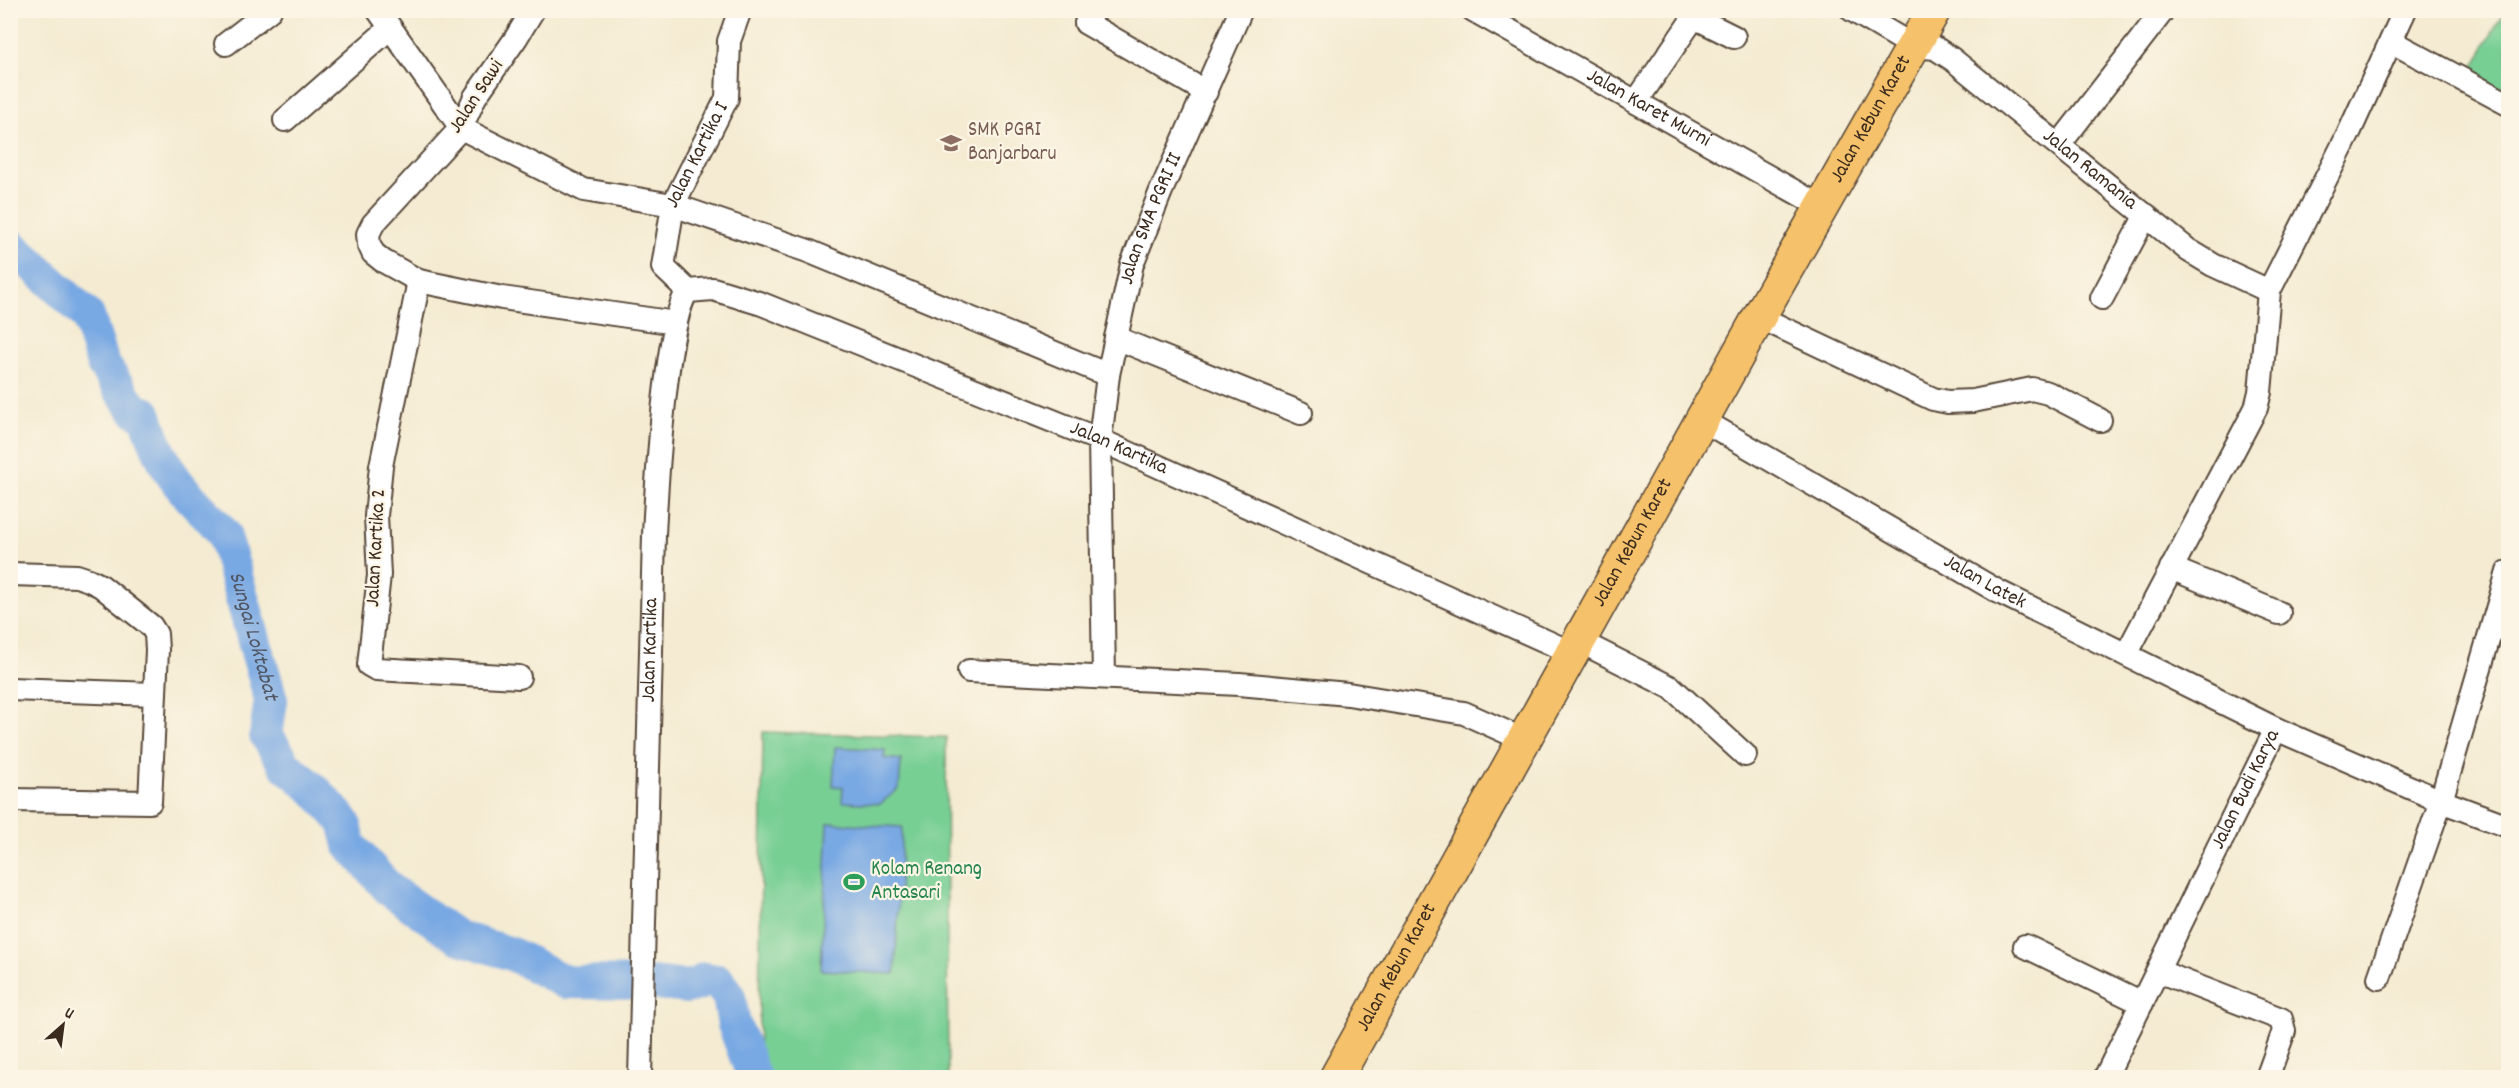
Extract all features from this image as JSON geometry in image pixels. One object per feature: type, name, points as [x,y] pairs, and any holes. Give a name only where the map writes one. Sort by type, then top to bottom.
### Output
[{"type":"main road","name":"Jalan Kebun Karet","points":[[1336,1077],[1759,316],[1934,10]]},
{"type":"street","points":[[226,44],[270,10]]},
{"type":"street","name":"Jalan Sawi","points":[[419,281],[383,261],[374,253],[369,244],[368,234],[373,224],[461,128],[475,97],[533,10]]},
{"type":"street","name":"Jalan Kartika I","points":[[688,291],[663,267],[673,205],[727,98],[729,41],[740,10]]},
{"type":"street","name":"Jalan SMA PGRI II","points":[[1104,677],[1100,440],[1108,375],[1132,264],[1241,10]]},
{"type":"street","name":"Jalan Karet Murni","points":[[1473,10],[1822,207]]},
{"type":"street","name":"Jalan Ramania","points":[[1852,10],[1912,46],[1935,48],[1952,59],[2200,258],[2269,291]]},
{"type":"street","points":[[2127,653],[2256,408],[2260,392],[2269,291],[2348,135],[2405,10]]},
{"type":"street","points":[[2059,145],[2162,11]]},
{"type":"street","points":[[285,120],[384,19],[461,128],[584,190],[673,205],[808,251],[1108,375]]},
{"type":"street","points":[[1635,102],[1692,20],[1700,20],[1734,37]]},
{"type":"street","points":[[1086,23],[1206,92]]},
{"type":"street","points":[[2392,42],[2508,104]]},
{"type":"street","points":[[2102,298],[2146,215]]},
{"type":"street","points":[[419,281],[502,298],[676,323]]},
{"type":"street","name":"Jalan Kartika 2","points":[[419,281],[381,466],[376,516],[379,575],[369,665],[376,669],[519,678]]},
{"type":"street","name":"Jalan Kartika","points":[[640,1077],[654,535],[660,453],[676,323],[682,298],[688,291],[713,289],[762,304],[1100,440],[1672,687],[1745,755]]},
{"type":"street","points":[[1759,316],[1932,399],[1948,402],[1973,401],[2032,389],[2048,393],[2100,420]]},
{"type":"street","points":[[1116,338],[1301,413]]},
{"type":"street","name":"Jalan Latek","points":[[1702,420],[2000,592],[2127,653],[2276,729]]},
{"type":"street","points":[[2171,568],[2279,613]]},
{"type":"street","points":[[2379,978],[2441,801],[2508,572]]},
{"type":"street","points":[[10,574],[77,576],[102,586],[151,626],[156,634],[157,650],[150,802],[10,800]]},
{"type":"street","points":[[969,671],[1272,686],[1348,694],[1464,713],[1524,740]]},
{"type":"street","points":[[10,689],[154,694]]},
{"type":"street","name":"Jalan Budi Karya","points":[[2105,1077],[2276,729],[2441,801],[2508,826]]},
{"type":"street","points":[[2025,946],[2142,1003]]},
{"type":"street","points":[[2158,971],[2281,1019],[2284,1031],[2267,1077]]},
{"type":"green space","points":[[2504,11],[2508,11],[2508,95],[2470,74]]},
{"type":"green space","name":"Kolam Renang Antasari","points":[[763,732],[946,737],[948,1077],[758,1078]]},
{"type":"water","points":[[835,747],[885,750],[884,758],[901,760],[899,788],[880,804],[842,802],[843,787],[833,786]]},
{"type":"water","points":[[828,823],[902,827],[895,974],[821,970]]},
{"type":"waterway","name":"Sungai Loktabat","points":[[10,244],[88,316],[103,364],[129,403],[136,411],[145,413],[160,453],[177,481],[224,534],[271,700],[266,735],[286,766],[316,791],[344,822],[350,845],[390,890],[457,937],[512,954],[565,982],[654,983],[686,987],[699,984],[705,979],[718,981],[729,997],[734,1024],[754,1078]]},
{"type":"place","name":"SMK PGRI Banjarbaru","points":[[951,143]]},
{"type":"place","name":"Kolam Renang Antasari","points":[[854,882]]}]
